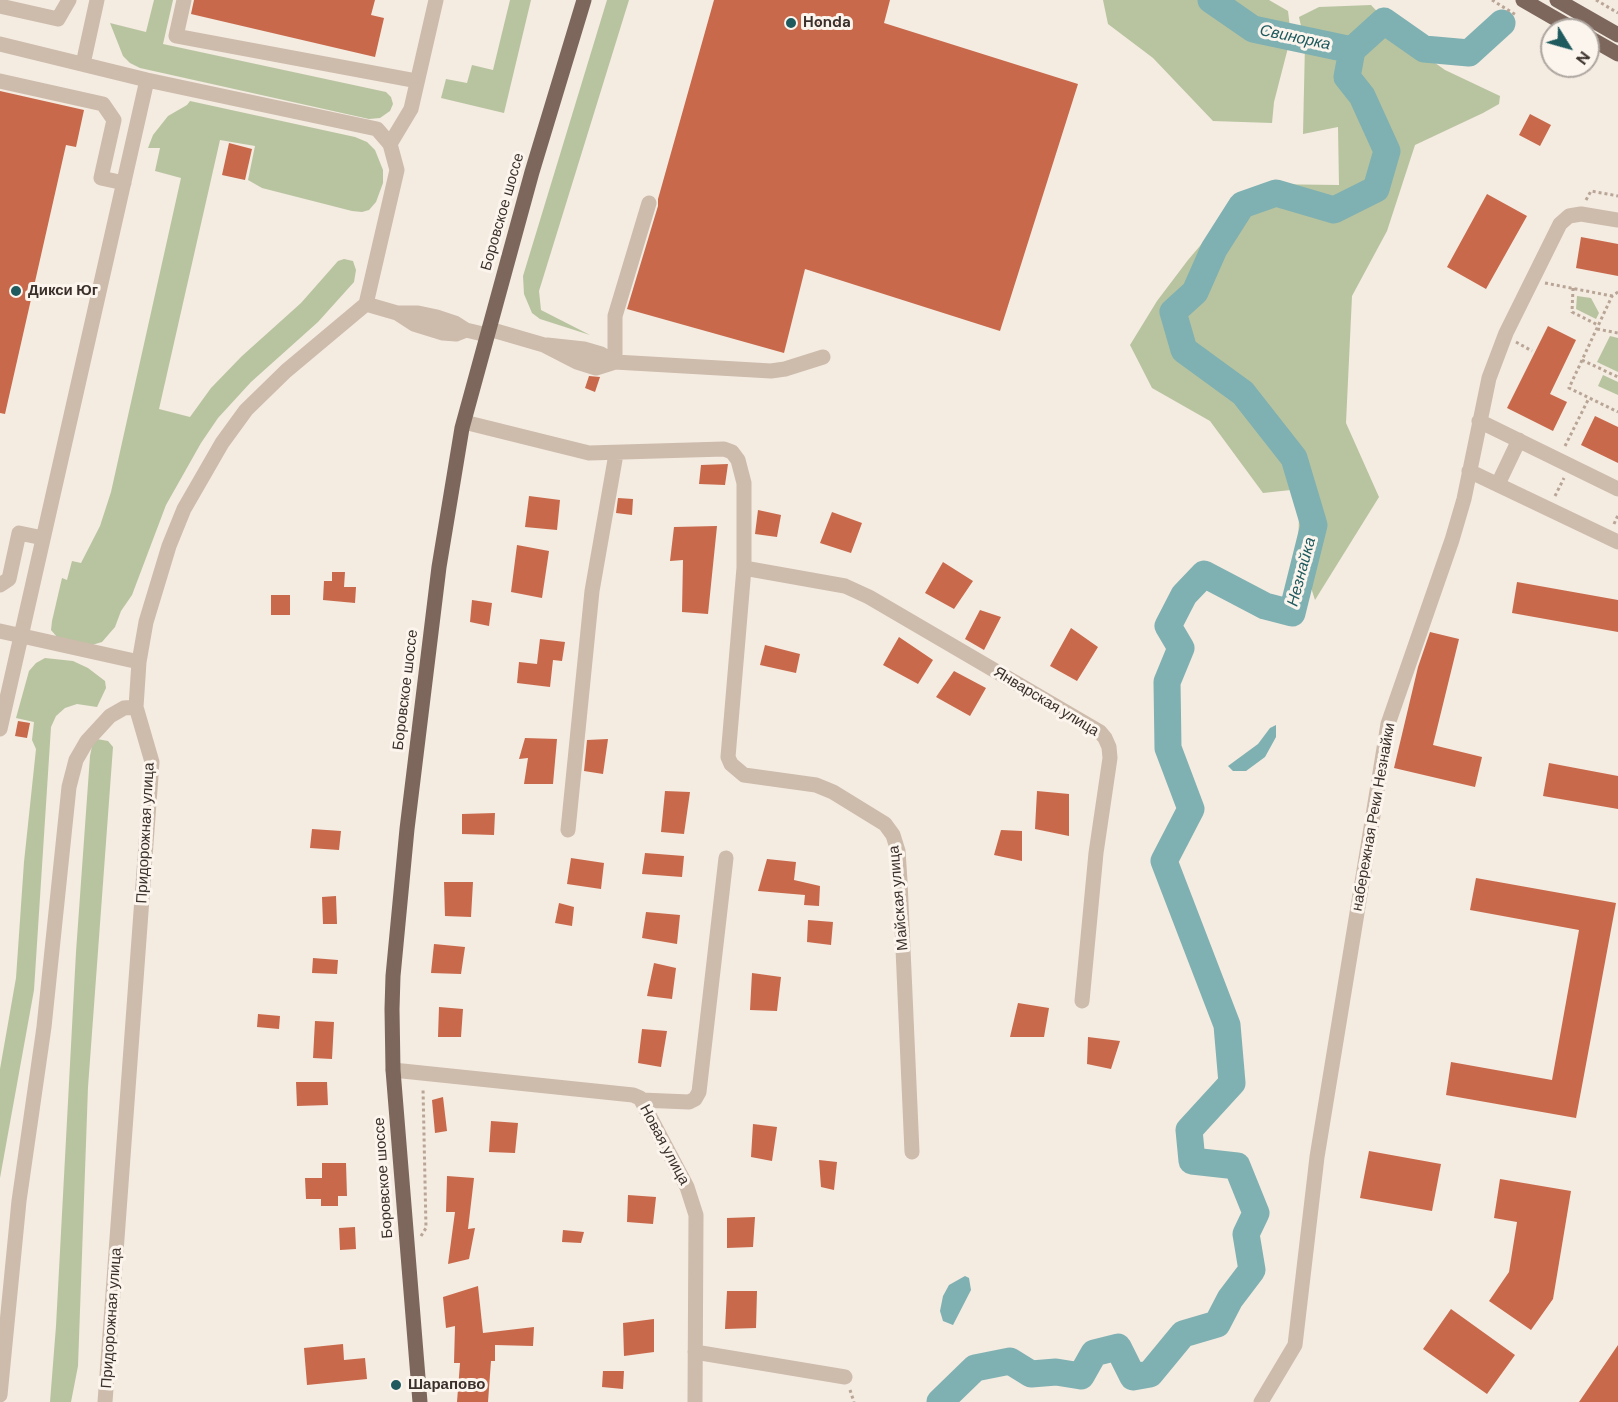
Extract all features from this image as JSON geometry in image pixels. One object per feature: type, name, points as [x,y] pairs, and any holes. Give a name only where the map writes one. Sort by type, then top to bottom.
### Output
[{"type":"main road","name":"Боровское шоссе","points":[[420,1402],[393,1070],[393,976],[407,829],[440,567],[464,422],[532,172],[584,0]]},
{"type":"main road","points":[[1523,0],[1554,18]]},
{"type":"main road","points":[[1557,0],[1618,35]]},
{"type":"main road","points":[[1600,44],[1618,54]]},
{"type":"street","points":[[0,6],[58,20],[69,0]]},
{"type":"street","points":[[82,64],[97,0]]},
{"type":"street","points":[[184,0],[176,36],[417,81]]},
{"type":"street","points":[[390,144],[411,109],[436,0]]},
{"type":"street","points":[[0,44],[147,80],[377,129],[390,144],[397,170],[366,304],[397,313],[414,324],[436,331],[488,332],[544,345],[591,367],[602,367],[615,362],[771,370],[785,369],[823,357]]},
{"type":"street","points":[[0,729],[147,80]]},
{"type":"street","points":[[0,81],[103,104],[114,120],[101,178],[124,183]]},
{"type":"street","points":[[615,362],[615,316],[649,203]]},
{"type":"street","name":"набережная Реки Незнайки","points":[[1260,1402],[1295,1345],[1317,1157],[1388,724],[1464,499],[1489,378],[1506,333],[1560,224],[1569,216],[1581,213],[1618,220]]},
{"type":"street","name":"Придорожная улица","points":[[105,1402],[152,762],[136,707],[139,662],[146,622],[169,546],[184,509],[207,467],[246,410],[286,371],[366,304]]},
{"type":"street","points":[[1479,421],[1618,489]]},
{"type":"street","points":[[464,422],[589,453],[616,453],[592,591],[568,830]]},
{"type":"street","points":[[1498,484],[1519,440]]},
{"type":"street","name":"Майская улица","points":[[616,453],[724,449],[732,453],[742,470],[744,568],[728,757],[731,764],[744,775],[806,783],[825,788],[885,824],[893,835],[900,881],[912,1152]]},
{"type":"street","points":[[1469,471],[1618,542]]},
{"type":"street","points":[[0,585],[9,579],[19,533],[43,538]]},
{"type":"street","name":"Январская улица","points":[[744,568],[845,586],[869,597],[1100,732],[1105,738],[1109,747],[1110,759],[1096,853],[1082,1001]]},
{"type":"street","points":[[0,631],[139,662]]},
{"type":"street","points":[[0,1395],[19,1201],[44,1028],[69,787],[76,760],[87,741],[111,716],[124,708],[136,707]]},
{"type":"street","points":[[641,1100],[689,1102],[695,1099],[699,1092],[726,858]]},
{"type":"street","name":"Новая улица","points":[[393,1070],[633,1095],[641,1100],[687,1187],[696,1215],[695,1402]]},
{"type":"street","points":[[696,1352],[845,1377]]},
{"type":"path","points":[[1596,0],[1618,13]]},
{"type":"path","points":[[1543,282],[1612,296]]},
{"type":"path","points":[[1573,288],[1572,312],[1598,327],[1618,333]]},
{"type":"path","points":[[1618,292],[1612,296],[1569,388],[1617,412],[1618,404]]},
{"type":"path","points":[[1511,348],[1514,342],[1532,351]]},
{"type":"path","points":[[1582,360],[1618,377]]},
{"type":"path","points":[[1548,508],[1576,452],[1564,446],[1589,398]]},
{"type":"path","points":[[417,1243],[426,1228],[423,1072]]},
{"type":"green space","points":[[154,0],[173,0],[163,44],[386,92],[393,104],[390,111],[380,118],[369,119],[140,68],[123,56],[110,23],[146,32]]},
{"type":"green space","points":[[510,0],[531,0],[504,113],[441,98],[446,79],[467,83],[472,65],[493,70]]},
{"type":"green space","points":[[607,0],[629,0],[539,291],[541,310],[590,335],[540,319],[532,313],[524,294],[523,276]]},
{"type":"green space","points":[[1103,0],[1269,0],[1288,11],[1291,36],[1274,102],[1272,123],[1213,121],[1153,58],[1108,24]]},
{"type":"green space","points":[[1371,5],[1407,43],[1445,70],[1500,96],[1499,104],[1415,145],[1387,231],[1352,296],[1346,423],[1379,497],[1315,600],[1298,547],[1300,489],[1263,493],[1210,421],[1152,388],[1130,345],[1157,301],[1188,260],[1227,214],[1261,184],[1339,185],[1338,127],[1303,134],[1305,44],[1299,17],[1319,7]]},
{"type":"green space","points":[[190,101],[355,137],[367,142],[375,150],[383,170],[383,183],[376,202],[369,210],[362,212],[262,188],[248,180],[255,146],[220,140],[159,409],[190,417],[211,388],[242,356],[301,303],[338,261],[344,259],[353,261],[356,270],[354,282],[318,322],[251,382],[218,418],[166,505],[132,595],[121,611],[115,627],[102,642],[92,645],[57,637],[51,630],[52,621],[62,578],[67,580],[72,561],[81,563],[100,526],[111,492],[181,178],[155,171],[160,148],[148,148],[153,135],[168,116]]},
{"type":"green space","points":[[1577,296],[1591,298],[1599,313],[1596,319],[1576,309]]},
{"type":"green space","points":[[1610,336],[1618,338],[1618,372],[1597,362]]},
{"type":"green space","points":[[1603,375],[1618,382],[1618,395],[1598,386]]},
{"type":"green space","points":[[45,658],[73,661],[88,668],[105,681],[106,688],[97,707],[77,704],[65,708],[56,716],[51,727],[34,990],[0,1178],[0,1069],[16,978],[24,862],[36,749],[32,740],[34,722],[16,718],[29,671]]},
{"type":"green space","points":[[97,739],[108,741],[113,747],[88,1087],[78,1366],[71,1402],[50,1402],[76,952],[90,756],[92,746]]},
{"type":"water","points":[[1276,725],[1276,737],[1265,757],[1246,771],[1233,771],[1228,766],[1258,744],[1270,728]]},
{"type":"water","points":[[965,1276],[969,1278],[971,1290],[953,1325],[943,1321],[940,1311],[943,1296],[949,1285]]},
{"type":"building","points":[[194,0],[375,0],[371,15],[384,18],[375,57],[191,14]]},
{"type":"building","points":[[714,0],[890,0],[884,23],[1078,84],[1000,331],[805,269],[784,353],[627,309],[658,206],[658,199]]},
{"type":"building","name":"Дикси Юг","points":[[0,91],[84,110],[76,147],[66,145],[5,414],[0,413]]},
{"type":"building","points":[[1530,114],[1551,125],[1540,146],[1519,135]]},
{"type":"building","points":[[229,143],[252,149],[245,180],[222,175]]},
{"type":"building","points":[[1487,194],[1527,216],[1486,289],[1447,267]]},
{"type":"building","points":[[1581,237],[1618,244],[1618,276],[1576,268]]},
{"type":"building","points":[[1548,326],[1576,340],[1550,394],[1567,402],[1553,431],[1507,408]]},
{"type":"building","points":[[589,376],[600,377],[595,392],[585,388]]},
{"type":"building","points":[[1595,416],[1618,427],[1618,463],[1581,445]]},
{"type":"building","points":[[728,464],[725,485],[699,484],[701,465]]},
{"type":"building","points":[[529,496],[560,500],[557,530],[525,527]]},
{"type":"building","points":[[618,498],[633,499],[632,515],[616,513]]},
{"type":"building","points":[[758,510],[781,515],[777,537],[755,534]]},
{"type":"building","points":[[832,512],[862,523],[851,553],[820,543]]},
{"type":"building","points":[[717,526],[708,614],[682,612],[683,560],[670,561],[674,527]]},
{"type":"building","points":[[517,545],[549,551],[542,598],[511,592]]},
{"type":"building","points":[[943,562],[973,581],[954,609],[925,593]]},
{"type":"building","points":[[332,572],[345,572],[344,587],[356,587],[355,603],[323,600],[324,581],[332,581]]},
{"type":"building","points":[[1517,582],[1618,600],[1618,632],[1512,613]]},
{"type":"building","points":[[271,595],[290,595],[290,615],[271,615]]},
{"type":"building","points":[[472,600],[492,603],[489,626],[470,622]]},
{"type":"building","points":[[980,610],[1001,617],[984,650],[965,639]]},
{"type":"building","points":[[1071,628],[1098,647],[1077,681],[1050,666]]},
{"type":"building","points":[[1430,632],[1459,639],[1433,745],[1482,757],[1475,787],[1394,768],[1418,667]]},
{"type":"building","points":[[899,637],[933,660],[918,684],[883,665]]},
{"type":"building","points":[[540,639],[565,642],[562,661],[553,660],[550,687],[517,683],[519,662],[537,664]]},
{"type":"building","points":[[765,645],[800,654],[796,673],[760,665]]},
{"type":"building","points":[[954,671],[986,688],[970,716],[936,697]]},
{"type":"building","points":[[18,721],[30,723],[27,738],[15,736]]},
{"type":"building","points":[[525,738],[557,739],[553,784],[524,784],[528,758],[519,759]]},
{"type":"building","points":[[608,739],[603,774],[584,771],[587,740]]},
{"type":"building","points":[[1549,763],[1618,776],[1618,809],[1543,796]]},
{"type":"building","points":[[665,791],[690,792],[684,834],[661,832]]},
{"type":"building","points":[[1037,791],[1069,794],[1069,836],[1035,829]]},
{"type":"building","points":[[495,813],[494,835],[462,834],[462,814]]},
{"type":"building","points":[[312,829],[341,831],[339,850],[310,848]]},
{"type":"building","points":[[1001,830],[1022,831],[1022,861],[994,855]]},
{"type":"building","points":[[645,853],[684,856],[682,877],[642,874]]},
{"type":"building","points":[[571,858],[604,863],[601,889],[567,884]]},
{"type":"building","points":[[767,859],[796,862],[794,880],[820,886],[819,906],[804,905],[805,895],[758,891]]},
{"type":"building","points":[[1476,878],[1616,903],[1576,1118],[1446,1095],[1451,1062],[1552,1080],[1579,930],[1470,910]]},
{"type":"building","points":[[444,882],[473,882],[471,917],[445,916]]},
{"type":"building","points":[[336,896],[337,924],[323,924],[322,897]]},
{"type":"building","points":[[559,903],[574,907],[572,926],[555,923]]},
{"type":"building","points":[[646,912],[680,915],[677,944],[642,938]]},
{"type":"building","points":[[808,920],[833,922],[831,945],[807,942]]},
{"type":"building","points":[[434,944],[465,947],[461,974],[431,973]]},
{"type":"building","points":[[313,958],[338,960],[337,974],[312,973]]},
{"type":"building","points":[[654,963],[676,968],[672,999],[647,996]]},
{"type":"building","points":[[752,973],[781,977],[777,1011],[750,1010]]},
{"type":"building","points":[[1018,1003],[1049,1008],[1044,1037],[1010,1037]]},
{"type":"building","points":[[439,1007],[463,1009],[461,1037],[438,1037]]},
{"type":"building","points":[[258,1014],[280,1016],[279,1029],[257,1027]]},
{"type":"building","points":[[315,1021],[334,1022],[332,1059],[313,1058]]},
{"type":"building","points":[[642,1029],[667,1031],[661,1067],[638,1063]]},
{"type":"building","points":[[1088,1037],[1120,1041],[1111,1069],[1087,1064]]},
{"type":"building","points":[[296,1082],[327,1082],[328,1105],[297,1106]]},
{"type":"building","points":[[443,1097],[447,1131],[435,1133],[432,1100]]},
{"type":"building","points":[[491,1121],[518,1123],[515,1153],[489,1152]]},
{"type":"building","points":[[753,1124],[777,1127],[772,1161],[751,1157]]},
{"type":"building","points":[[1369,1151],[1441,1164],[1432,1211],[1360,1198]]},
{"type":"building","points":[[819,1160],[837,1162],[834,1190],[821,1187]]},
{"type":"building","points":[[322,1163],[346,1163],[347,1196],[338,1196],[338,1206],[321,1206],[321,1199],[306,1199],[305,1178],[322,1178]]},
{"type":"building","points":[[447,1176],[474,1178],[468,1229],[475,1228],[469,1259],[448,1264],[455,1212],[446,1212]]},
{"type":"building","points":[[1500,1179],[1571,1191],[1553,1299],[1531,1330],[1489,1301],[1509,1272],[1517,1222],[1494,1218]]},
{"type":"building","points":[[628,1195],[656,1197],[653,1224],[627,1222]]},
{"type":"building","points":[[755,1217],[753,1247],[727,1248],[727,1218]]},
{"type":"building","points":[[355,1227],[356,1249],[340,1250],[339,1228]]},
{"type":"building","points":[[563,1230],[584,1232],[581,1243],[562,1242]]},
{"type":"building","points":[[478,1286],[483,1333],[534,1327],[533,1346],[495,1345],[495,1361],[491,1361],[488,1402],[457,1402],[460,1363],[454,1363],[455,1326],[446,1328],[443,1297]]},
{"type":"building","points":[[727,1291],[757,1291],[756,1328],[725,1329]]},
{"type":"building","points":[[1451,1309],[1515,1355],[1487,1394],[1423,1349]]},
{"type":"building","points":[[654,1319],[654,1352],[624,1356],[623,1323]]},
{"type":"building","points":[[343,1344],[344,1360],[365,1358],[367,1379],[307,1385],[304,1348]]},
{"type":"building","points":[[1618,1345],[1618,1402],[1579,1402]]},
{"type":"building","points":[[603,1371],[624,1371],[623,1389],[602,1387]]},
{"type":"waterway","name":"Свинорка","points":[[1211,0],[1253,29],[1352,50]]},
{"type":"waterway","name":"Незнайка","points":[[940,1402],[975,1368],[1010,1361],[1031,1374],[1056,1372],[1081,1376],[1094,1353],[1118,1347],[1133,1377],[1150,1374],[1183,1334],[1217,1324],[1230,1299],[1252,1270],[1246,1234],[1256,1213],[1237,1166],[1192,1161],[1189,1130],[1232,1083],[1227,1025],[1164,861],[1191,809],[1168,748],[1167,682],[1181,648],[1168,626],[1184,595],[1204,574],[1265,606],[1292,613],[1314,525],[1294,458],[1243,393],[1184,350],[1173,312],[1195,292],[1214,249],[1242,205],[1276,193],[1334,210],[1376,189],[1387,151],[1362,96],[1347,77],[1352,50],[1384,21],[1424,49],[1469,53],[1502,23]]},
{"type":"place","name":"Honda","points":[[791,23]]},
{"type":"place","name":"Дикси Юг","points":[[16,291]]},
{"type":"place","name":"Шарапово","points":[[396,1385]]}]
